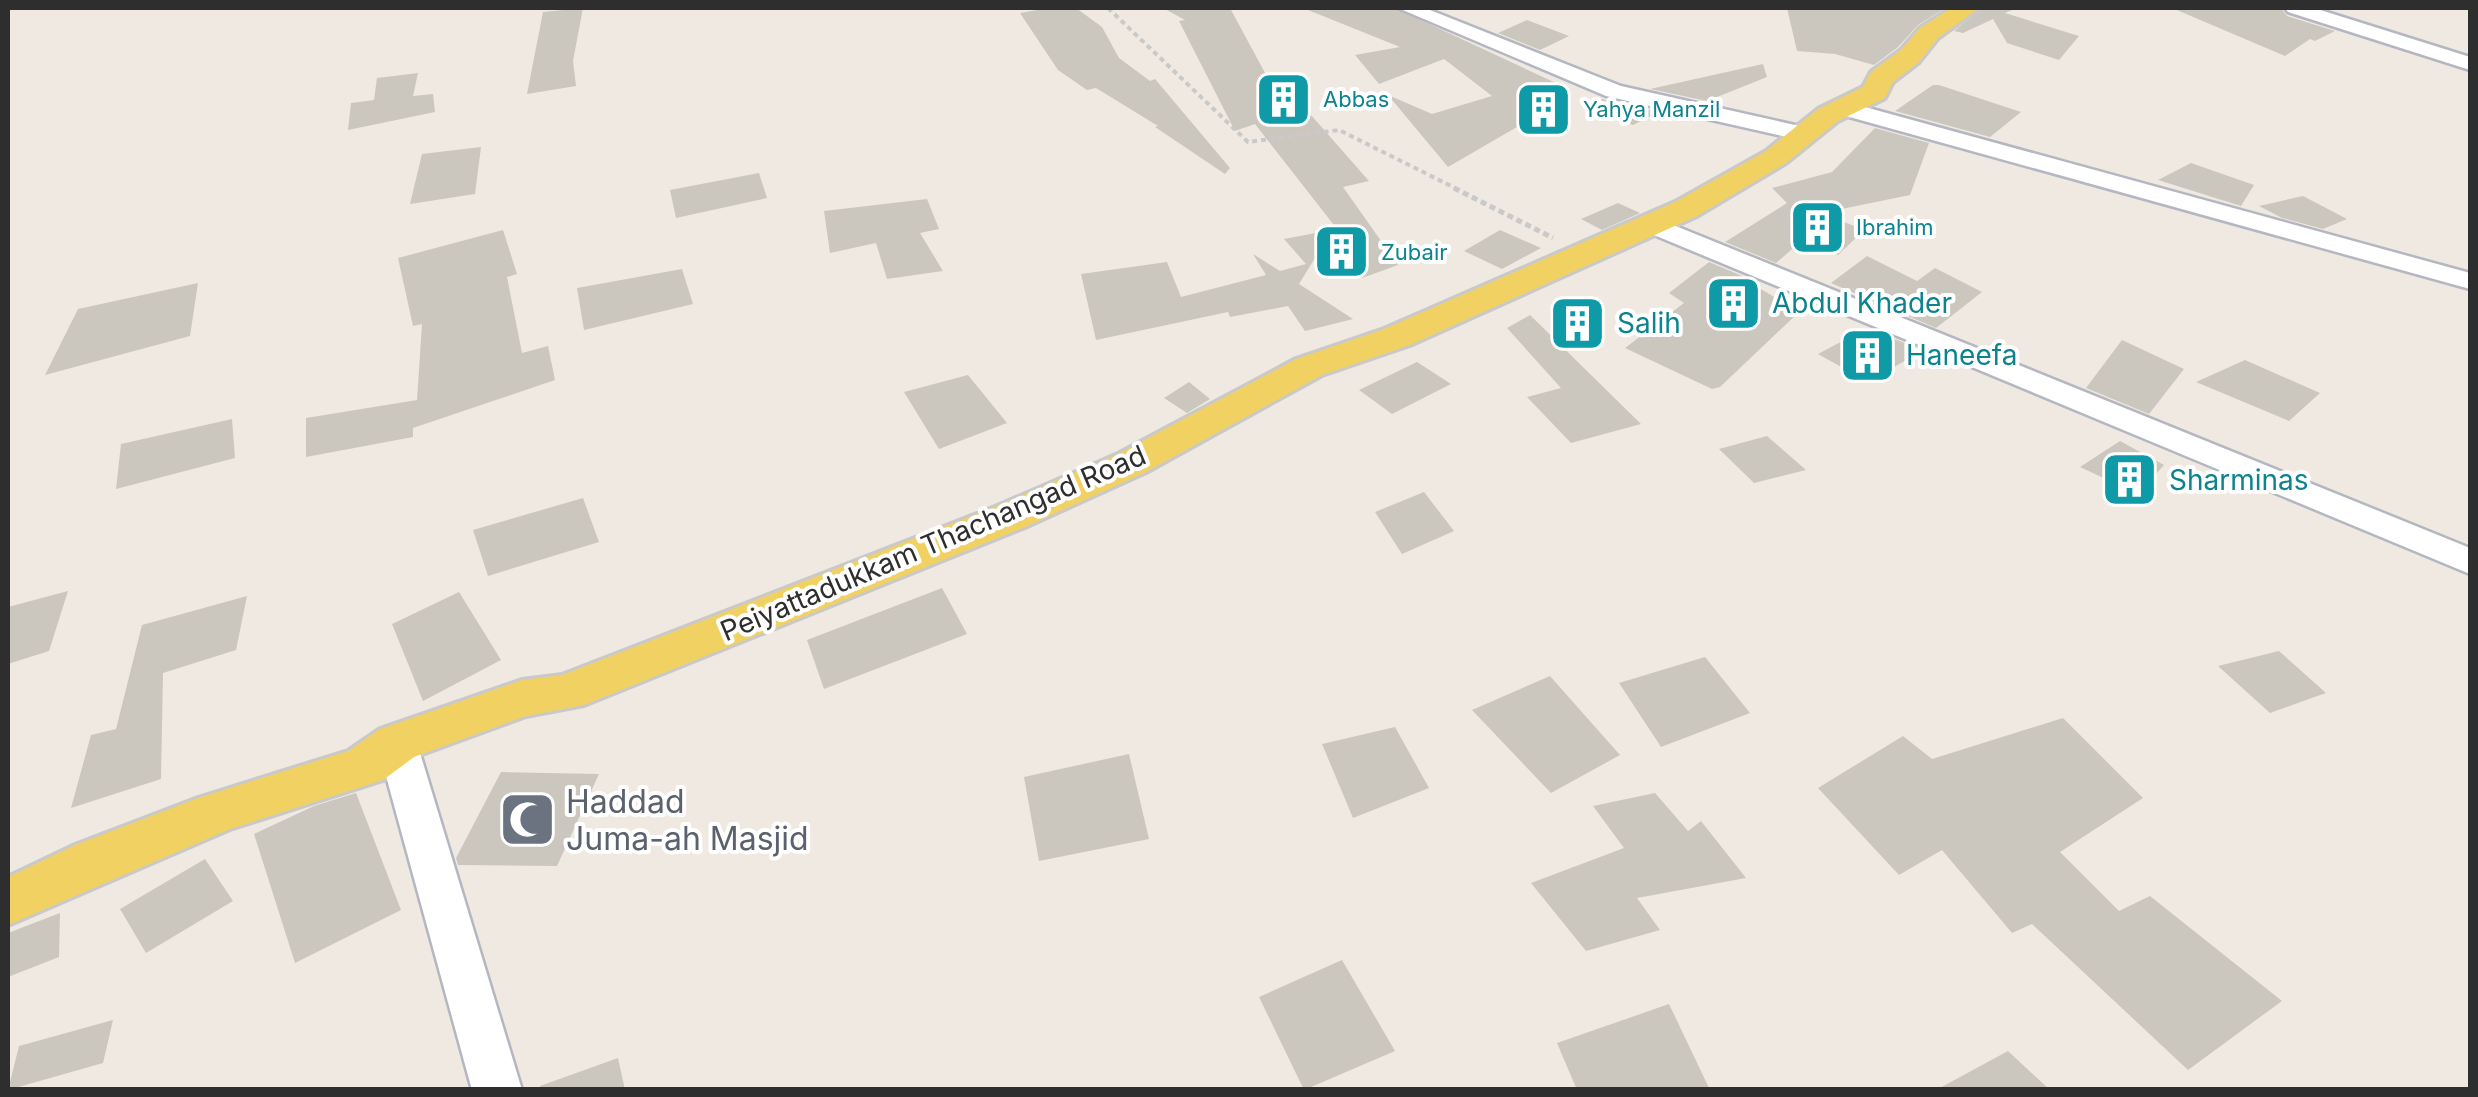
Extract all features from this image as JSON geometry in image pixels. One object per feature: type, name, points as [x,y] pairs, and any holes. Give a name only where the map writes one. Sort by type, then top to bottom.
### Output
[{"type":"main road","name":"Peiyattadukkam Thachangad Road","points":[[8,902],[94,861],[216,812],[366,766],[397,743],[522,698],[568,692],[977,530],[1132,463],[1309,367],[1397,337],[1734,184],[1843,108],[1875,92],[1882,78],[1910,56],[1929,33],[1967,8]]},
{"type":"street","points":[[1408,8],[1614,91],[1804,134]]},
{"type":"street","points":[[2294,8],[2470,64]]},
{"type":"street","points":[[1843,108],[2470,280]]},
{"type":"street","points":[[1651,224],[2470,562]]},
{"type":"street","points":[[397,743],[497,1090]]},
{"type":"path","points":[[1108,8],[1248,142],[1339,130],[1585,254]]},
{"type":"building","points":[[583,8],[573,61],[576,86],[527,94],[543,12]]},
{"type":"building","points":[[1076,8],[1102,27],[1119,58],[1150,81],[1155,79],[1230,168],[1225,174],[1155,127],[1158,126],[1096,88],[1087,90],[1058,70],[1020,13]]},
{"type":"building","points":[[1163,8],[1230,8],[1271,84],[1281,81],[1369,181],[1343,187],[1398,265],[1362,278],[1318,253],[1299,284],[1353,319],[1305,331],[1288,306],[1230,317],[1228,312],[1096,340],[1081,274],[1167,262],[1181,297],[1266,275],[1253,254],[1280,271],[1306,264],[1284,239],[1337,229],[1255,124],[1235,131],[1179,21],[1185,20]]},
{"type":"building","points":[[1303,8],[1395,8],[1558,84],[1565,110],[1546,121],[1536,116],[1448,167],[1388,95],[1432,114],[1492,96],[1444,59],[1379,84],[1355,55],[1400,47]]},
{"type":"building","points":[[1787,8],[1945,8],[1918,25],[1874,65],[1835,54],[1797,51]]},
{"type":"building","points":[[1982,8],[2017,8],[2005,13],[2079,36],[2059,60],[2007,43],[1993,19],[1963,33],[1954,31]]},
{"type":"building","points":[[2172,8],[2281,8],[2287,16],[2335,31],[2315,41],[2310,39],[2285,56]]},
{"type":"building","points":[[1527,20],[1569,36],[1540,50],[1498,33]]},
{"type":"building","points":[[1763,64],[1767,77],[1707,101],[1650,89]]},
{"type":"building","points":[[418,73],[413,96],[433,94],[435,112],[348,130],[351,103],[374,100],[377,78]]},
{"type":"building","points":[[1933,85],[2021,112],[1990,137],[1895,111]]},
{"type":"building","points":[[1603,99],[1673,115],[1658,121],[1651,116],[1633,125],[1587,103]]},
{"type":"building","points":[[1875,128],[1929,143],[1910,195],[1822,213],[1864,230],[1838,255],[1804,239],[1776,263],[1725,242],[1787,203],[1772,188],[1832,172]]},
{"type":"building","points":[[481,147],[475,194],[410,204],[422,154]]},
{"type":"building","points":[[2191,163],[2254,185],[2241,206],[2158,180]]},
{"type":"building","points":[[759,173],[767,198],[676,218],[670,190]]},
{"type":"building","points":[[2303,196],[2347,219],[2323,229],[2282,218],[2259,206]]},
{"type":"building","points":[[927,199],[939,229],[920,233],[943,271],[887,279],[876,243],[830,253],[824,211]]},
{"type":"building","points":[[1618,203],[1640,213],[1602,230],[1581,219]]},
{"type":"building","points":[[503,230],[517,274],[507,277],[522,353],[548,346],[555,380],[413,428],[413,437],[306,457],[306,418],[417,400],[422,324],[413,326],[398,258]]},
{"type":"building","points":[[1500,230],[1541,248],[1502,269],[1464,251]]},
{"type":"building","points":[[1867,256],[1917,281],[1935,268],[1982,292],[1936,328],[1831,283]]},
{"type":"building","points":[[1709,262],[1754,281],[1751,283],[1799,312],[1720,387],[1712,389],[1625,348],[1684,303],[1669,293]]},
{"type":"building","points":[[682,269],[693,304],[584,330],[577,288]]},
{"type":"building","points":[[198,283],[190,336],[45,375],[78,309]]},
{"type":"building","points":[[1530,315],[1641,424],[1571,443],[1527,397],[1561,388],[1507,328]]},
{"type":"building","name":"Haneefa","points":[[1867,328],[1912,346],[1906,350],[1915,355],[1868,382],[1818,354]]},
{"type":"building","points":[[2122,340],[2184,369],[2149,414],[2086,388]]},
{"type":"building","points":[[2245,360],[2320,393],[2289,421],[2196,382]]},
{"type":"building","points":[[1417,362],[1451,384],[1392,414],[1359,390]]},
{"type":"building","points":[[968,375],[1007,423],[939,449],[904,392]]},
{"type":"building","points":[[1189,382],[1210,399],[1187,413],[1164,398]]},
{"type":"building","points":[[232,419],[235,458],[116,489],[121,444]]},
{"type":"building","points":[[1767,436],[1806,470],[1754,483],[1719,449]]},
{"type":"building","name":"Sharminas","points":[[2120,441],[2164,465],[2138,494],[2080,467]]},
{"type":"building","points":[[1424,492],[1454,531],[1402,554],[1375,512]]},
{"type":"building","points":[[583,498],[599,542],[488,576],[473,530]]},
{"type":"building","points":[[942,588],[967,634],[824,689],[807,640]]},
{"type":"building","points":[[68,591],[49,651],[8,664],[8,607]]},
{"type":"building","points":[[459,592],[501,660],[423,701],[392,624]]},
{"type":"building","points":[[247,596],[236,650],[163,673],[161,779],[71,808],[91,735],[116,729],[142,625]]},
{"type":"building","points":[[2279,651],[2326,693],[2270,713],[2218,666]]},
{"type":"building","points":[[1705,657],[1750,713],[1661,747],[1619,683]]},
{"type":"building","points":[[1550,676],[1620,755],[1551,793],[1472,710]]},
{"type":"building","points":[[2063,718],[2143,798],[2060,852],[2119,911],[2150,896],[2282,1001],[2188,1070],[2032,924],[2012,933],[1942,850],[1899,875],[1818,788],[1903,736],[1932,759]]},
{"type":"building","points":[[1395,727],[1429,788],[1353,818],[1322,744]]},
{"type":"building","points":[[1129,754],[1149,839],[1039,861],[1024,777]]},
{"type":"building","name":"Haddad Juma-ah Masjid","points":[[501,772],[599,774],[557,866],[458,865],[456,858]]},
{"type":"building","points":[[356,793],[401,910],[295,963],[254,834],[314,806]]},
{"type":"building","points":[[1655,793],[1688,831],[1701,821],[1746,878],[1637,898],[1660,930],[1586,951],[1531,883],[1624,848],[1593,806]]},
{"type":"building","points":[[205,859],[233,901],[146,953],[120,909]]},
{"type":"building","points":[[60,913],[59,957],[8,977],[8,933]]},
{"type":"building","points":[[1342,960],[1395,1051],[1304,1090],[1259,997]]},
{"type":"building","points":[[1669,1004],[1710,1090],[1577,1090],[1557,1043]]},
{"type":"building","points":[[113,1020],[103,1063],[8,1090],[19,1046]]},
{"type":"building","points":[[2008,1051],[2050,1090],[1936,1090]]},
{"type":"building","points":[[618,1058],[625,1090],[540,1090],[540,1086]]},
{"type":"place","name":"Abbas","points":[[1284,99]]},
{"type":"place","name":"Yahya Manzil","points":[[1544,109]]},
{"type":"place","name":"Ibrahim","points":[[1817,227]]},
{"type":"place","name":"Zubair","points":[[1342,252]]},
{"type":"place","name":"Abdul Khader","points":[[1733,303]]},
{"type":"place","name":"Salih","points":[[1578,323]]},
{"type":"place","name":"Haneefa","points":[[1867,355]]},
{"type":"place","name":"Sharminas","points":[[2130,480]]},
{"type":"place","name":"Haddad Juma-ah Masjid","points":[[527,819]]}]
